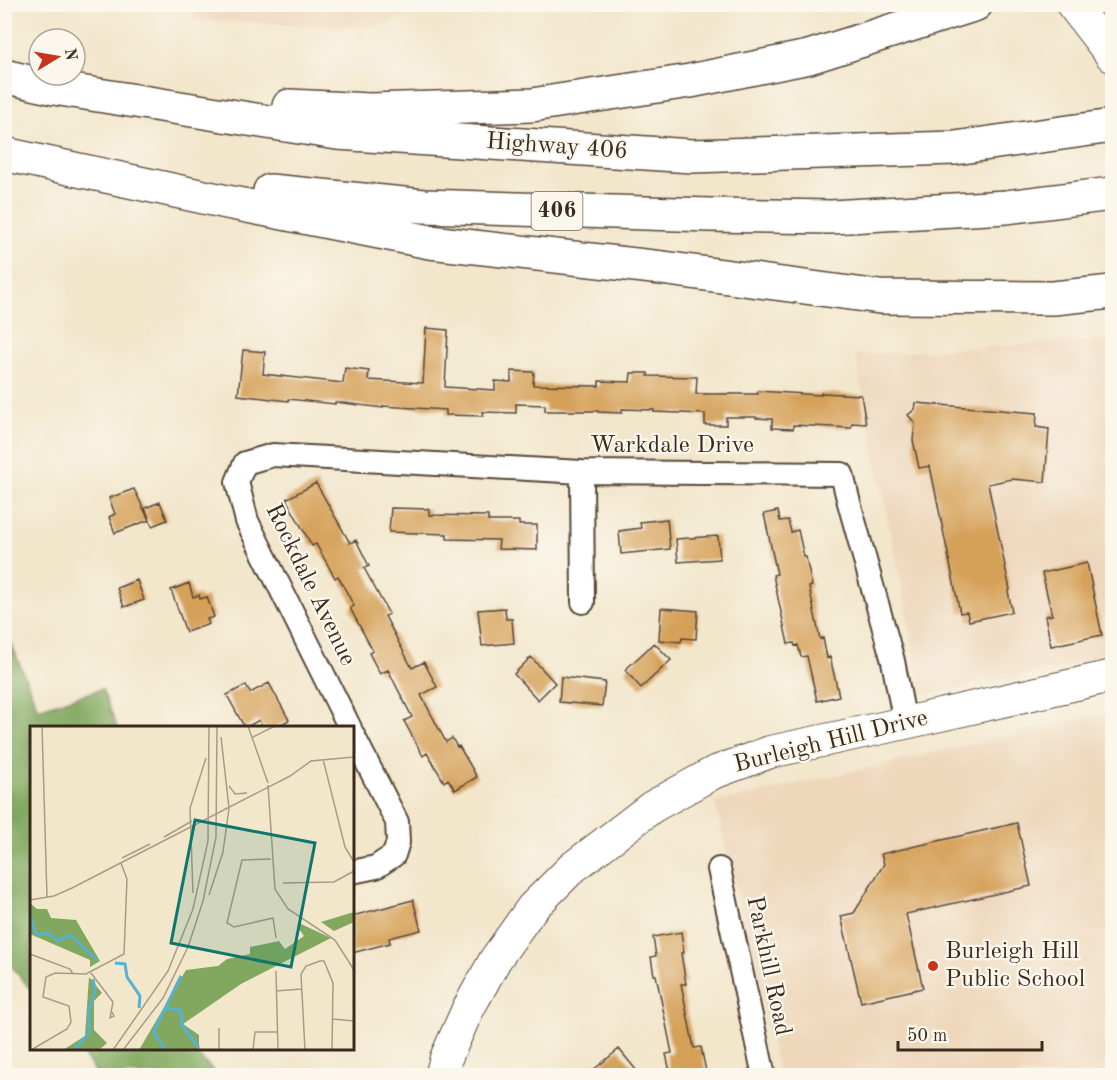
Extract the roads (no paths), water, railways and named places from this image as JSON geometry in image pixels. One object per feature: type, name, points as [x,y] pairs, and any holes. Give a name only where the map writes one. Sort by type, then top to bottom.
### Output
[{"type":"highway","points":[[54,88],[259,105],[370,110],[532,105],[690,81],[809,57],[961,8]]},
{"type":"highway","name":"Highway 406","points":[[4,76],[54,88],[337,133],[692,156],[956,148],[1110,126]]},
{"type":"highway","points":[[4,154],[227,202],[430,242],[662,268],[880,297],[1053,298],[1113,292]]},
{"type":"highway","name":"406","points":[[4,154],[204,185],[424,206],[572,212],[831,217],[1006,207],[1113,194]]},
{"type":"main road","points":[[1072,4],[1113,56]]},
{"type":"main road","name":"Burleigh Hill Drive","points":[[441,1076],[446,1058],[467,1011],[495,960],[531,908],[572,868],[652,807],[713,773],[770,752],[1113,676]]},
{"type":"street","name":"Warkdale Drive","points":[[245,463],[273,455],[582,472],[842,474],[893,661],[905,723]]},
{"type":"street","name":"Rockdale Avenue","points":[[245,463],[237,482],[246,521],[349,726]]},
{"type":"street","points":[[582,472],[583,602]]},
{"type":"street","points":[[354,737],[397,822],[398,842],[394,855],[376,867],[354,872]]},
{"type":"street","name":"Parkhill Road","points":[[719,869],[764,1076]]},
{"type":"place","name":"Burleigh Hill Public School","points":[[933,966]]}]
